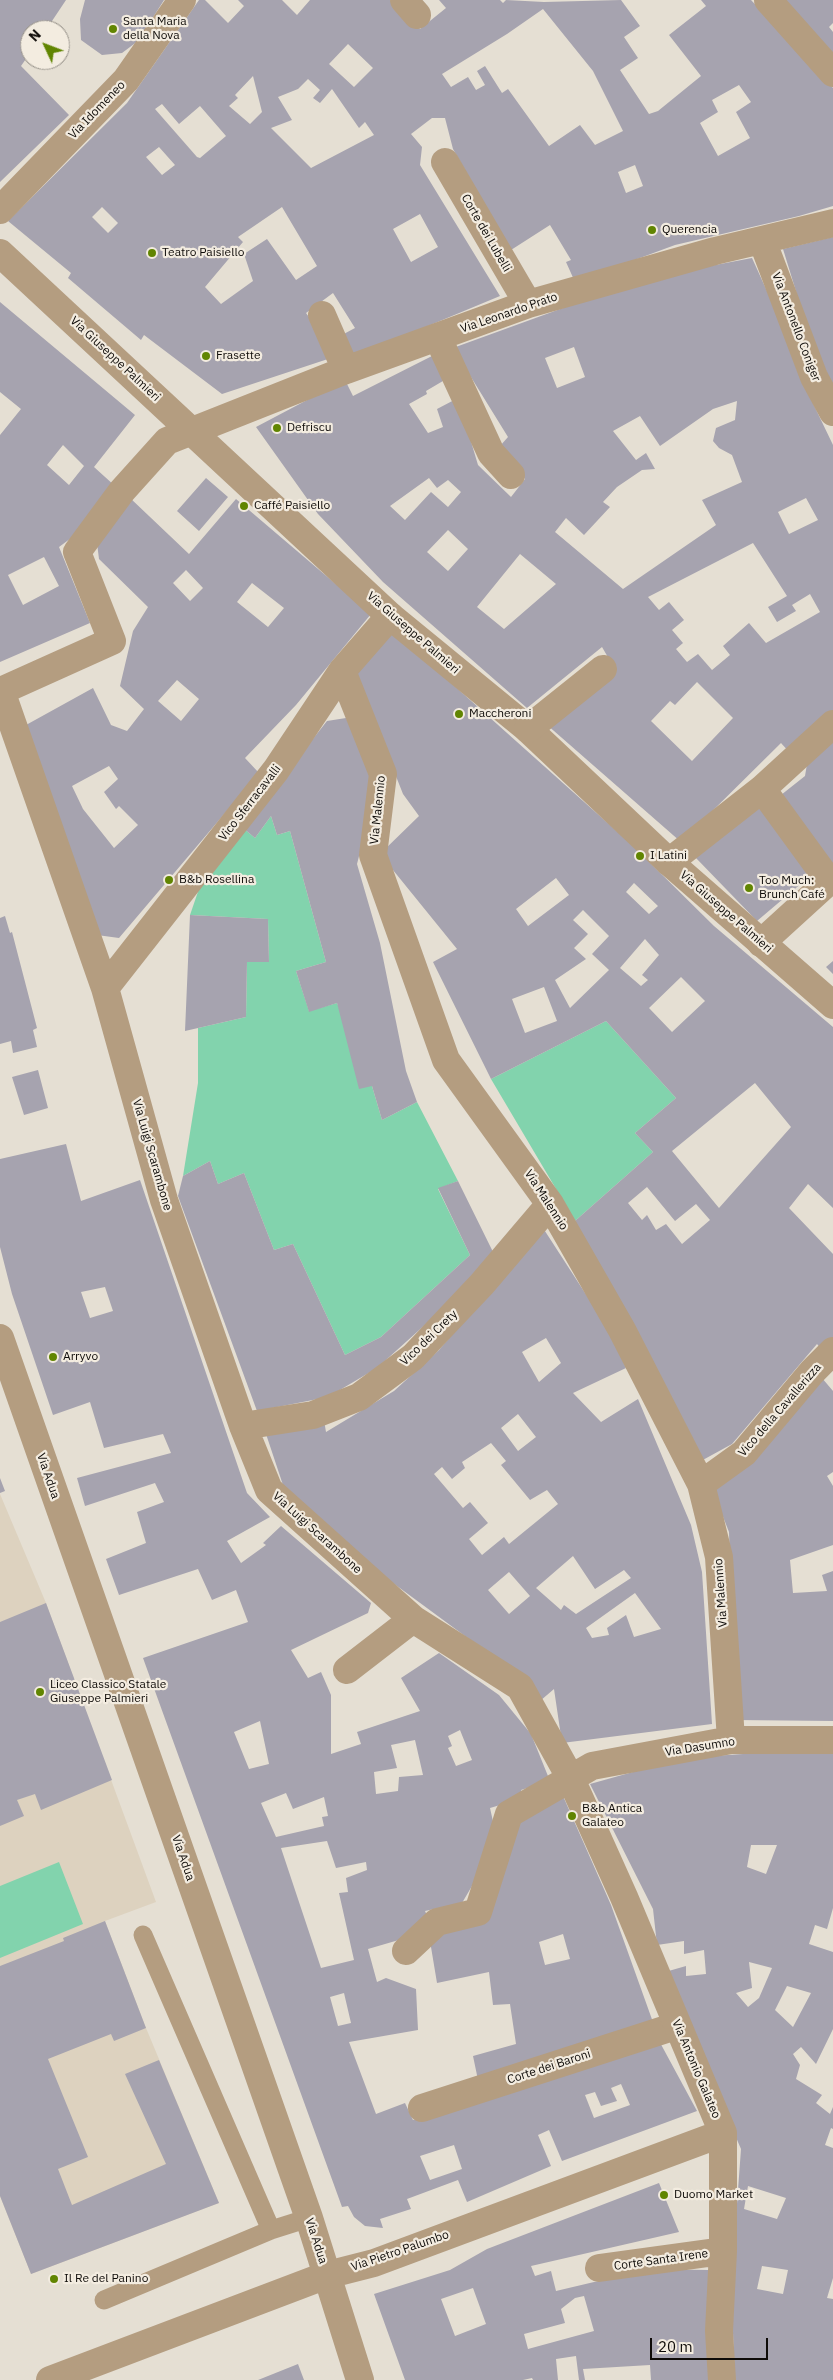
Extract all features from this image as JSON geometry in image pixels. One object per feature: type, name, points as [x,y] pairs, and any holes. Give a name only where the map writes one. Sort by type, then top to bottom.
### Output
[{"type":"street","name":"Via Idomeneo","points":[[0,210],[126,80],[182,0]]},
{"type":"street","points":[[768,0],[833,72]]},
{"type":"street","name":"Corte dei Lubelli","points":[[444,162],[528,304]]},
{"type":"street","name":"Via Leonardo Prato","points":[[122,491],[167,440],[346,370],[528,304],[716,250],[833,223]]},
{"type":"street","name":"Via Antonello Coniger","points":[[762,240],[814,377],[833,412]]},
{"type":"street","name":"Via Giuseppe Palmieri","points":[[0,253],[194,431],[390,616],[528,729],[669,862],[833,1005]]},
{"type":"street","points":[[322,315],[346,370]]},
{"type":"street","points":[[438,338],[491,453],[512,475]]},
{"type":"street","name":"Via Luigi Scarambone","points":[[122,491],[77,552],[112,641],[1,691],[105,988],[164,1200],[244,1426],[269,1490],[413,1619],[520,1687],[571,1779]]},
{"type":"street","name":"Vico Sferracavalli","points":[[105,988],[276,770],[342,671],[390,616]]},
{"type":"street","points":[[528,729],[602,668]]},
{"type":"street","name":"Via Malennio","points":[[342,671],[383,774],[373,855],[446,1060],[550,1204],[622,1330],[701,1484],[719,1557],[732,1740]]},
{"type":"street","points":[[669,862],[762,789],[833,724]]},
{"type":"street","points":[[761,943],[829,880],[762,789]]},
{"type":"street","name":"Vico dei Crety","points":[[244,1426],[313,1415],[359,1397],[413,1357],[482,1284],[550,1204]]},
{"type":"street","name":"Via Adua","points":[[0,1338],[309,2218],[360,2380]]},
{"type":"street","name":"Vico della Cavallerizza","points":[[701,1484],[744,1453],[812,1372],[833,1351]]},
{"type":"street","points":[[347,1670],[413,1619]]},
{"type":"street","name":"Via Dasumno","points":[[406,1950],[437,1922],[478,1912],[509,1814],[592,1766],[732,1740],[833,1740]]},
{"type":"street","name":"Via Antonio Galateo","points":[[571,1779],[624,1897],[676,2026],[709,2098],[722,2132],[723,2251],[719,2331],[722,2380]]},
{"type":"street","name":"Corte dei Baroni","points":[[422,2108],[676,2026]]},
{"type":"street","name":"Via Pietro Palumbo","points":[[50,2380],[327,2275],[374,2263],[722,2132]]},
{"type":"street","name":"Corte Santa Irene","points":[[599,2268],[723,2251]]},
{"type":"lane","points":[[143,1935],[271,2230]]},
{"type":"lane","points":[[104,2300],[271,2230],[309,2218]]},
{"type":"shaded area","points":[[0,1494],[46,1603],[156,1902],[105,1921],[146,2028],[219,2203],[31,2274],[0,2196]]},
{"type":"green space","points":[[271,816],[277,835],[290,831],[326,962],[296,971],[309,1011],[337,1003],[372,1086],[382,1120],[417,1102],[458,1181],[438,1189],[470,1255],[381,1337],[345,1355],[293,1244],[274,1250],[244,1173],[218,1184],[210,1161],[183,1176],[198,1083],[198,1028],[246,1017],[247,962],[269,962],[268,919],[190,915],[201,883],[243,828],[255,838]]},
{"type":"green space","points":[[606,1021],[676,1098],[635,1133],[653,1152],[575,1221],[491,1079]]},
{"type":"green space","points":[[59,1862],[83,1924],[0,1958],[0,1886]]},
{"type":"building","points":[[0,0],[66,0],[53,20],[20,20],[20,70],[25,70],[69,115],[0,182]]},
{"type":"building","name":"Santa Maria della Nova","points":[[85,0],[164,0],[138,41],[122,53],[102,55],[81,40],[80,19]]},
{"type":"building","points":[[199,0],[205,0],[228,23],[244,6],[238,0],[282,0],[297,15],[310,0],[390,0],[420,29],[446,8],[439,0],[500,0],[503,3],[506,0],[544,2],[621,0],[640,26],[624,37],[638,58],[620,70],[649,114],[658,111],[701,76],[669,35],[706,6],[701,0],[751,0],[833,88],[833,206],[799,216],[675,245],[575,282],[566,262],[571,260],[550,225],[511,250],[453,149],[445,118],[432,118],[411,134],[422,147],[420,165],[500,296],[351,358],[340,336],[355,328],[333,293],[306,313],[324,338],[331,358],[222,394],[144,335],[141,340],[68,278],[71,273],[8,221],[127,103]],"holes":[[[543,9],[593,71],[623,131],[595,145],[580,125],[549,146],[508,89],[502,93],[485,66],[477,71],[485,85],[476,90],[468,77],[451,87],[442,74],[507,34]],[[348,44],[373,68],[354,87],[329,64]],[[253,76],[262,112],[250,124],[229,106],[238,98],[235,95]],[[308,79],[320,90],[313,98],[320,103],[332,89],[359,128],[365,122],[374,135],[311,168],[271,128],[292,120],[278,97],[298,89]],[[739,85],[751,102],[736,112],[750,138],[718,156],[700,123],[718,112],[712,100]],[[162,104],[179,124],[200,106],[226,136],[200,158],[197,157],[155,109]],[[159,147],[175,165],[162,175],[146,157]],[[635,165],[643,186],[626,193],[618,172]],[[102,207],[118,223],[108,233],[92,217]],[[282,207],[317,266],[296,280],[267,239],[244,254],[253,281],[221,304],[205,287],[243,242],[238,237]],[[420,214],[438,247],[411,262],[393,229]]]},
{"type":"building","points":[[776,0],[833,0],[833,23],[829,27],[833,32],[833,64]]},
{"type":"building","points":[[833,237],[833,387],[807,327],[783,249]]},
{"type":"building","points":[[752,258],[781,322],[797,370],[833,445],[833,712],[790,753],[781,743],[681,842],[546,724],[574,699],[616,671],[602,647],[527,708],[383,582],[318,514],[256,427],[345,380],[353,396],[434,355],[448,378],[426,391],[427,394],[409,404],[428,433],[443,427],[437,409],[458,398],[478,465],[511,497],[525,479],[500,446],[508,437],[453,348],[607,292],[673,273]],"holes":[[[574,347],[585,377],[557,388],[545,358]],[[737,401],[735,420],[716,428],[713,441],[719,448],[732,455],[742,482],[702,500],[716,525],[623,589],[555,532],[566,518],[584,535],[610,507],[603,502],[617,487],[642,470],[655,469],[646,453],[636,460],[613,431],[640,416],[660,446],[713,409]],[[429,478],[437,488],[448,480],[461,492],[448,507],[431,492],[405,520],[390,506]],[[806,498],[818,520],[789,534],[778,512]],[[448,530],[468,549],[448,571],[427,552]],[[753,543],[787,596],[768,607],[777,622],[796,611],[792,605],[810,594],[820,612],[766,643],[749,623],[723,646],[730,655],[712,670],[698,654],[687,662],[676,649],[683,643],[672,630],[684,620],[669,602],[659,610],[648,597]],[[520,554],[556,584],[504,629],[477,607]],[[697,682],[733,718],[692,761],[651,721],[670,701],[675,705]]]},
{"type":"building","points":[[0,302],[135,415],[94,467],[115,486],[86,527],[59,547],[90,623],[0,662],[0,435],[21,409],[0,392]],"holes":[[[63,445],[84,466],[69,485],[47,465]],[[44,557],[59,586],[23,605],[8,575]]]},
{"type":"building","points":[[206,478],[228,497],[199,531],[177,511]]},
{"type":"building","points":[[129,497],[189,554],[236,499],[371,614],[296,705],[245,758],[259,773],[119,938],[97,935],[26,725],[93,688],[111,725],[127,731],[144,709],[120,686],[133,631],[148,607],[99,559],[97,543]],"holes":[[[186,570],[203,588],[190,601],[173,583]],[[252,583],[284,608],[268,627],[237,602]],[[177,680],[199,699],[181,721],[158,701]],[[109,766],[118,779],[104,792],[116,809],[119,806],[138,825],[114,848],[83,809],[72,786]]]},
{"type":"building","points":[[393,631],[630,843],[714,926],[833,1027],[833,1208],[808,1184],[789,1208],[833,1254],[833,1340],[822,1350],[817,1344],[732,1444],[701,1461],[575,1221],[653,1152],[635,1133],[676,1098],[606,1021],[491,1079],[433,962],[457,949],[380,854],[419,816],[403,794],[354,670]],"holes":[[[556,878],[569,895],[528,926],[516,909]],[[634,883],[658,906],[649,914],[626,892]],[[583,910],[609,936],[592,954],[609,970],[570,1008],[555,980],[586,959],[574,948],[588,934],[573,920]],[[645,939],[659,955],[642,975],[648,980],[641,986],[620,968]],[[681,977],[705,1001],[672,1032],[649,1008]],[[544,987],[557,1021],[525,1033],[512,999]],[[755,1083],[791,1127],[719,1208],[672,1151]],[[647,1187],[675,1221],[696,1204],[710,1220],[682,1244],[666,1224],[656,1230],[647,1215],[642,1220],[628,1203]]]},
{"type":"building","points":[[346,718],[374,773],[372,805],[357,864],[380,943],[406,1071],[417,1102],[382,1120],[372,1086],[359,1089],[337,1003],[309,1012],[296,971],[326,962],[290,831],[277,835],[271,816],[255,838],[243,828],[327,721]]},
{"type":"building","points":[[833,737],[833,872],[781,795],[805,776],[808,758]]},
{"type":"building","points":[[763,804],[816,871],[757,921],[695,857]]},
{"type":"building","points":[[190,915],[268,919],[269,962],[247,962],[246,1017],[185,1031]]},
{"type":"building","points":[[5,916],[10,933],[12,932],[37,1028],[33,1030],[37,1047],[13,1053],[11,1041],[0,1044],[0,918]]},
{"type":"building","points":[[833,961],[833,974],[826,967]]},
{"type":"building","points":[[38,1070],[48,1108],[24,1115],[12,1077]]},
{"type":"building","points":[[66,1144],[81,1201],[140,1180],[247,1493],[270,1517],[227,1541],[241,1563],[266,1545],[263,1543],[281,1526],[371,1603],[368,1613],[291,1650],[308,1678],[321,1672],[331,1695],[331,1754],[361,1744],[357,1732],[420,1711],[401,1678],[439,1653],[499,1695],[531,1734],[550,1781],[521,1790],[524,1798],[490,1808],[496,1835],[479,1874],[462,1903],[425,1911],[429,1920],[409,1937],[368,1949],[377,1982],[386,1978],[416,1989],[418,2030],[349,2042],[376,2114],[405,2103],[413,2120],[657,2037],[697,2111],[562,2161],[549,2130],[538,2135],[551,2166],[467,2202],[458,2180],[407,2199],[411,2209],[380,2219],[383,2228],[365,2226],[354,2217],[348,2206],[342,2207],[143,1658],[248,1622],[236,1590],[212,1600],[198,1569],[119,1595],[106,1559],[146,1543],[137,1512],[164,1502],[155,1483],[85,1506],[77,1478],[171,1453],[163,1434],[104,1448],[90,1402],[53,1415],[12,1294],[0,1247],[0,1159]],"holes":[[[105,1287],[113,1311],[90,1318],[81,1292]],[[260,1721],[269,1764],[249,1769],[234,1732]],[[460,1730],[472,1760],[456,1766],[448,1748],[452,1746],[448,1736]],[[415,1740],[423,1775],[399,1777],[398,1791],[376,1794],[374,1772],[397,1768],[391,1745]],[[286,1793],[293,1809],[324,1797],[328,1816],[322,1817],[324,1826],[276,1837],[261,1803]],[[327,1841],[336,1868],[366,1862],[367,1870],[346,1878],[348,1892],[339,1893],[354,1960],[321,1968],[281,1848]],[[344,1993],[351,2023],[338,2026],[330,1997]],[[621,2084],[630,2105],[594,2118],[585,2095],[595,2092],[601,2106],[617,2101],[611,2088]],[[454,2145],[462,2169],[430,2180],[420,2156]]]},
{"type":"building","points":[[210,1161],[218,1184],[244,1173],[274,1250],[293,1244],[345,1355],[381,1337],[470,1255],[438,1188],[458,1181],[494,1254],[477,1278],[377,1368],[328,1397],[257,1411],[178,1196],[183,1176]]},
{"type":"building","points":[[543,1228],[609,1330],[626,1368],[573,1393],[601,1422],[638,1399],[691,1525],[702,1572],[712,1724],[562,1743],[554,1689],[540,1701],[522,1678],[340,1544],[287,1497],[266,1434],[324,1420],[326,1432],[394,1391],[439,1350]],"holes":[[[546,1338],[561,1363],[539,1382],[522,1352]],[[518,1414],[536,1437],[518,1451],[501,1428]],[[491,1443],[506,1461],[501,1465],[530,1500],[547,1490],[558,1504],[509,1544],[504,1537],[482,1555],[469,1539],[488,1523],[470,1502],[463,1508],[434,1474],[442,1467],[452,1479],[465,1468],[462,1462]],[[573,1556],[595,1589],[624,1570],[631,1578],[576,1614],[564,1605],[561,1610],[536,1588]],[[509,1572],[530,1596],[509,1614],[488,1590]],[[635,1593],[661,1629],[634,1637],[626,1615],[607,1628],[609,1635],[592,1638],[586,1628]]]},
{"type":"building","points":[[816,1371],[833,1391],[833,1472],[827,1476],[833,1486],[833,1545],[790,1560],[793,1593],[827,1591],[822,1575],[833,1571],[833,1721],[735,1720],[729,1532],[711,1486]]},
{"type":"building","points":[[0,1478],[5,1491],[0,1493]]},
{"type":"building","points":[[46,1603],[112,1780],[41,1810],[35,1794],[17,1800],[24,1816],[0,1826],[0,1622]]},
{"type":"building","points":[[833,1748],[833,1908],[827,1929],[815,1925],[809,1944],[833,1952],[833,2029],[816,2064],[801,2047],[793,2054],[800,2065],[796,2079],[822,2095],[816,2103],[830,2114],[833,2107],[833,2129],[831,2128],[825,2145],[833,2148],[833,2278],[827,2298],[833,2299],[833,2380],[735,2380],[731,2286],[741,2149],[665,1972],[686,1966],[686,1976],[706,1974],[704,1950],[684,1954],[684,1941],[657,1945],[653,1909],[590,1784],[683,1758]],"holes":[[[751,1845],[777,1845],[766,1874],[747,1867]],[[749,1962],[772,1968],[759,1998],[748,2007],[736,1993],[752,1988]],[[787,1986],[811,1993],[793,2027],[775,2010]],[[748,2186],[786,2198],[777,2219],[744,2209]],[[762,2266],[788,2270],[783,2294],[757,2289]]]},
{"type":"building","points":[[563,1796],[611,1905],[654,2025],[478,2080],[473,2056],[516,2044],[510,2004],[493,2005],[489,1972],[437,1983],[429,1935],[484,1922],[516,1821]],"holes":[[[563,1934],[570,1959],[545,1965],[539,1942]]]},
{"type":"building","points":[[105,1921],[146,2028],[114,2041],[111,2034],[48,2059],[88,2157],[58,2169],[72,2205],[166,2164],[125,2074],[159,2060],[219,2203],[31,2274],[0,2196],[0,1966],[64,1941],[63,1938]]},
{"type":"building","points":[[659,2183],[679,2232],[531,2266],[535,2276],[551,2271],[556,2291],[649,2269],[708,2270],[710,2380],[651,2380],[650,2365],[583,2369],[585,2380],[579,2380],[576,2356],[556,2359],[558,2380],[533,2380],[532,2378],[523,2380],[405,2380],[374,2294],[450,2270],[487,2249]],"holes":[[[473,2288],[486,2324],[455,2336],[441,2299]],[[584,2296],[594,2331],[528,2349],[524,2334],[565,2323],[561,2309],[575,2298]]]},
{"type":"building","points":[[298,2364],[304,2380],[258,2380]]},
{"type":"place","name":"Santa Maria della Nova","points":[[113,29]]},
{"type":"place","name":"Querencia","points":[[652,230]]},
{"type":"place","name":"Teatro Paisiello","points":[[152,253]]},
{"type":"place","name":"Frasette","points":[[206,356]]},
{"type":"place","name":"Defriscu","points":[[277,428]]},
{"type":"place","name":"Caffé Paisiello","points":[[244,506]]},
{"type":"place","name":"Maccheroni","points":[[459,714]]},
{"type":"place","name":"I Latini","points":[[640,856]]},
{"type":"place","name":"B&b Rosellina","points":[[169,880]]},
{"type":"place","name":"Too Much: Brunch Café","points":[[749,888]]},
{"type":"place","name":"Arryvo","points":[[53,1357]]},
{"type":"place","name":"Liceo Classico Statale Giuseppe Palmieri","points":[[40,1692]]},
{"type":"place","name":"B&b Antica Galateo","points":[[572,1816]]},
{"type":"place","name":"Duomo Market","points":[[664,2195]]},
{"type":"place","name":"Il Re del Panino","points":[[54,2279]]}]
